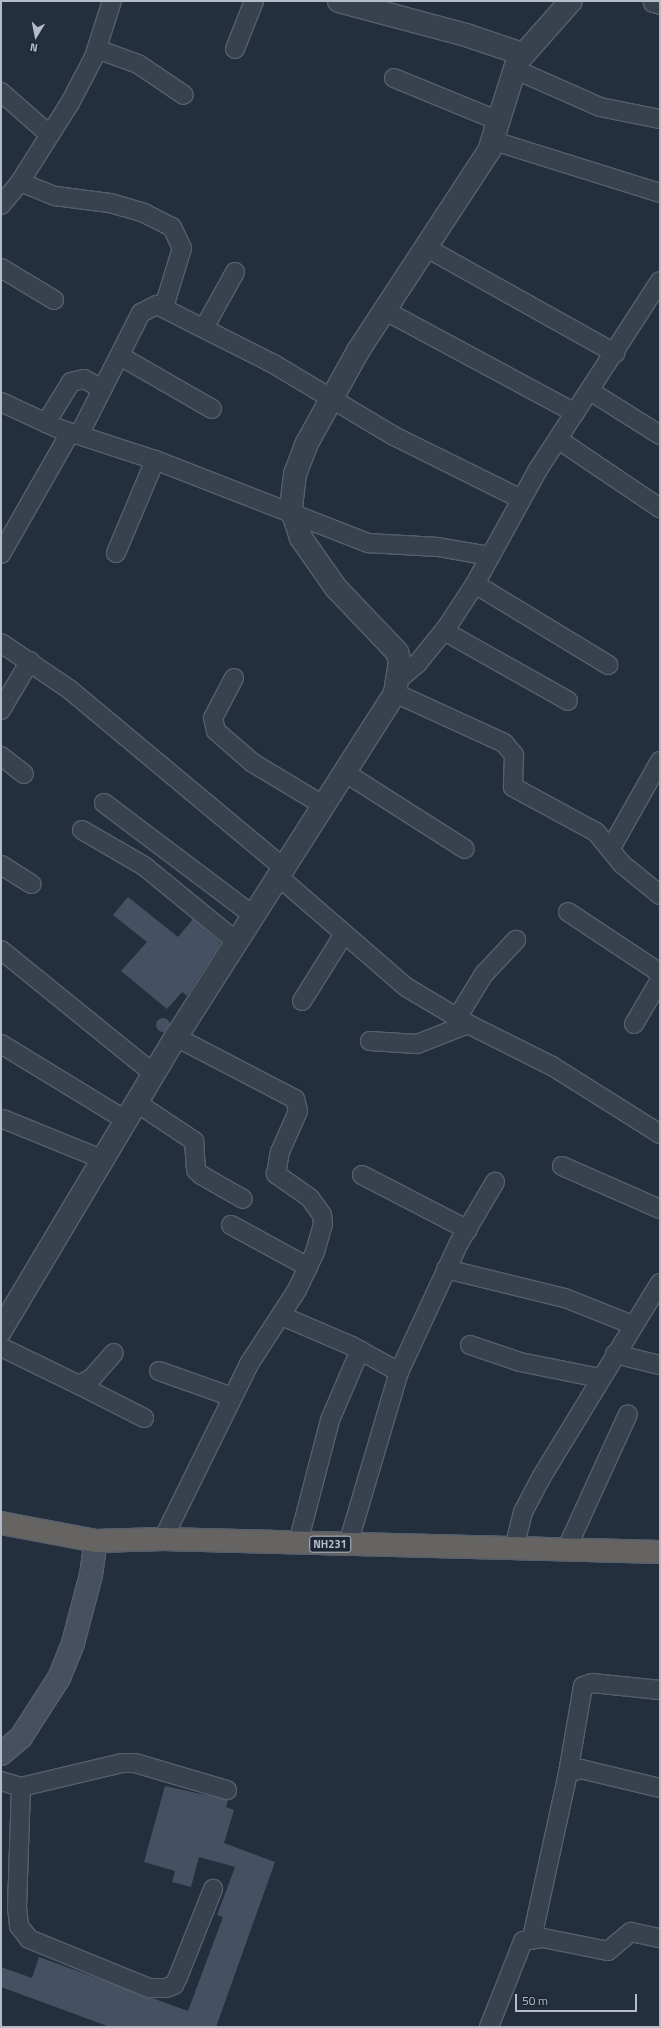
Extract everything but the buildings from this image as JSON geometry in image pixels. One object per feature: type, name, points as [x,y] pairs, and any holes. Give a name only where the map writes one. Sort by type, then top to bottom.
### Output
[{"type":"highway","name":"NH231","points":[[1,1524],[96,1541],[163,1539],[660,1552]]},
{"type":"main road","points":[[1,1754],[21,1737],[59,1678],[77,1628],[96,1541]]},
{"type":"street","points":[[1,205],[20,182],[50,135],[97,49],[112,1]]},
{"type":"street","points":[[235,49],[254,1]]},
{"type":"street","points":[[339,1],[387,7],[518,61],[600,107],[660,119]]},
{"type":"street","points":[[397,686],[397,652],[324,573],[301,538],[292,513],[290,493],[295,474],[331,399],[384,310],[497,131],[518,61],[571,1]]},
{"type":"street","points":[[97,49],[138,64],[184,94]]},
{"type":"street","points":[[394,78],[497,131],[660,193]]},
{"type":"street","points":[[1,92],[50,135]]},
{"type":"street","points":[[20,182],[55,196],[110,203],[144,212],[172,227],[182,248],[164,307]]},
{"type":"street","points":[[425,247],[615,353]]},
{"type":"street","points":[[1,268],[54,300]]},
{"type":"street","points":[[204,328],[235,272]]},
{"type":"street","points":[[4,1321],[104,1160],[176,1037],[282,873],[397,686],[444,631],[475,584],[521,499],[660,281]]},
{"type":"street","points":[[1,554],[102,389],[141,313],[157,305],[164,307],[272,363],[394,436],[521,499]]},
{"type":"street","points":[[384,310],[576,413]]},
{"type":"street","points":[[120,356],[212,409]]},
{"type":"street","points":[[46,423],[71,382],[84,379],[102,389]]},
{"type":"street","points":[[590,391],[660,435]]},
{"type":"street","points":[[1,402],[74,434],[155,460],[368,543],[438,547],[490,556]]},
{"type":"street","points":[[559,440],[660,508]]},
{"type":"street","points":[[116,553],[155,460]]},
{"type":"street","points":[[475,584],[608,665]]},
{"type":"street","points":[[444,631],[568,701]]},
{"type":"street","points":[[1,642],[30,661],[282,873],[344,934],[387,973],[463,1021],[552,1066],[660,1134]]},
{"type":"street","points":[[1,710],[30,661]]},
{"type":"street","points":[[234,678],[213,718],[216,731],[253,763],[323,805]]},
{"type":"street","points":[[397,686],[504,743],[514,755],[513,787],[596,832],[611,848],[622,864],[660,895]]},
{"type":"street","points":[[1,756],[24,774]]},
{"type":"street","points":[[611,848],[660,761]]},
{"type":"street","points":[[344,772],[465,849]]},
{"type":"street","points":[[104,803],[254,916]]},
{"type":"street","points":[[82,830],[144,866],[237,942]]},
{"type":"street","points":[[1,865],[32,884]]},
{"type":"street","points":[[568,912],[660,973]]},
{"type":"street","points":[[302,1001],[344,934]]},
{"type":"street","points":[[370,1041],[418,1044],[463,1021],[484,974],[516,940]]},
{"type":"street","points":[[1,950],[154,1074]]},
{"type":"street","points":[[634,1024],[660,980]]},
{"type":"street","points":[[163,1539],[232,1397],[282,1316],[308,1267],[323,1233],[322,1215],[310,1198],[276,1174],[298,1105],[295,1099],[176,1037]]},
{"type":"street","points":[[1,1044],[132,1112],[194,1141],[196,1170],[201,1175],[243,1199]]},
{"type":"street","points":[[3,1119],[104,1160]]},
{"type":"street","points":[[562,1166],[660,1209]]},
{"type":"street","points":[[362,1175],[468,1230]]},
{"type":"street","points":[[348,1544],[399,1372],[446,1269],[495,1182]]},
{"type":"street","points":[[231,1225],[308,1267]]},
{"type":"street","points":[[446,1269],[565,1298],[633,1325]]},
{"type":"street","points":[[514,1548],[523,1512],[600,1378],[660,1283]]},
{"type":"street","points":[[282,1316],[360,1350],[399,1372]]},
{"type":"street","points":[[470,1345],[520,1362],[600,1378]]},
{"type":"street","points":[[1,1348],[144,1418]]},
{"type":"street","points":[[298,1543],[330,1420],[360,1350]]},
{"type":"street","points":[[79,1385],[92,1378],[114,1352]]},
{"type":"street","points":[[615,1354],[660,1365]]},
{"type":"street","points":[[159,1371],[232,1397]]},
{"type":"street","points":[[566,1550],[628,1414]]},
{"type":"street","points":[[532,1938],[568,1773],[583,1686],[592,1683],[660,1690]]},
{"type":"street","points":[[1,1781],[21,1787],[122,1763],[135,1763],[227,1790]]},
{"type":"street","points":[[568,1773],[582,1769],[660,1788]]},
{"type":"street","points":[[21,1787],[18,1906],[19,1926],[29,1939],[149,1988],[166,1988],[174,1985],[178,1977],[213,1889]]},
{"type":"street","points":[[489,2027],[516,1953],[523,1941],[532,1938],[608,1951],[631,1932],[660,1938]]}]
